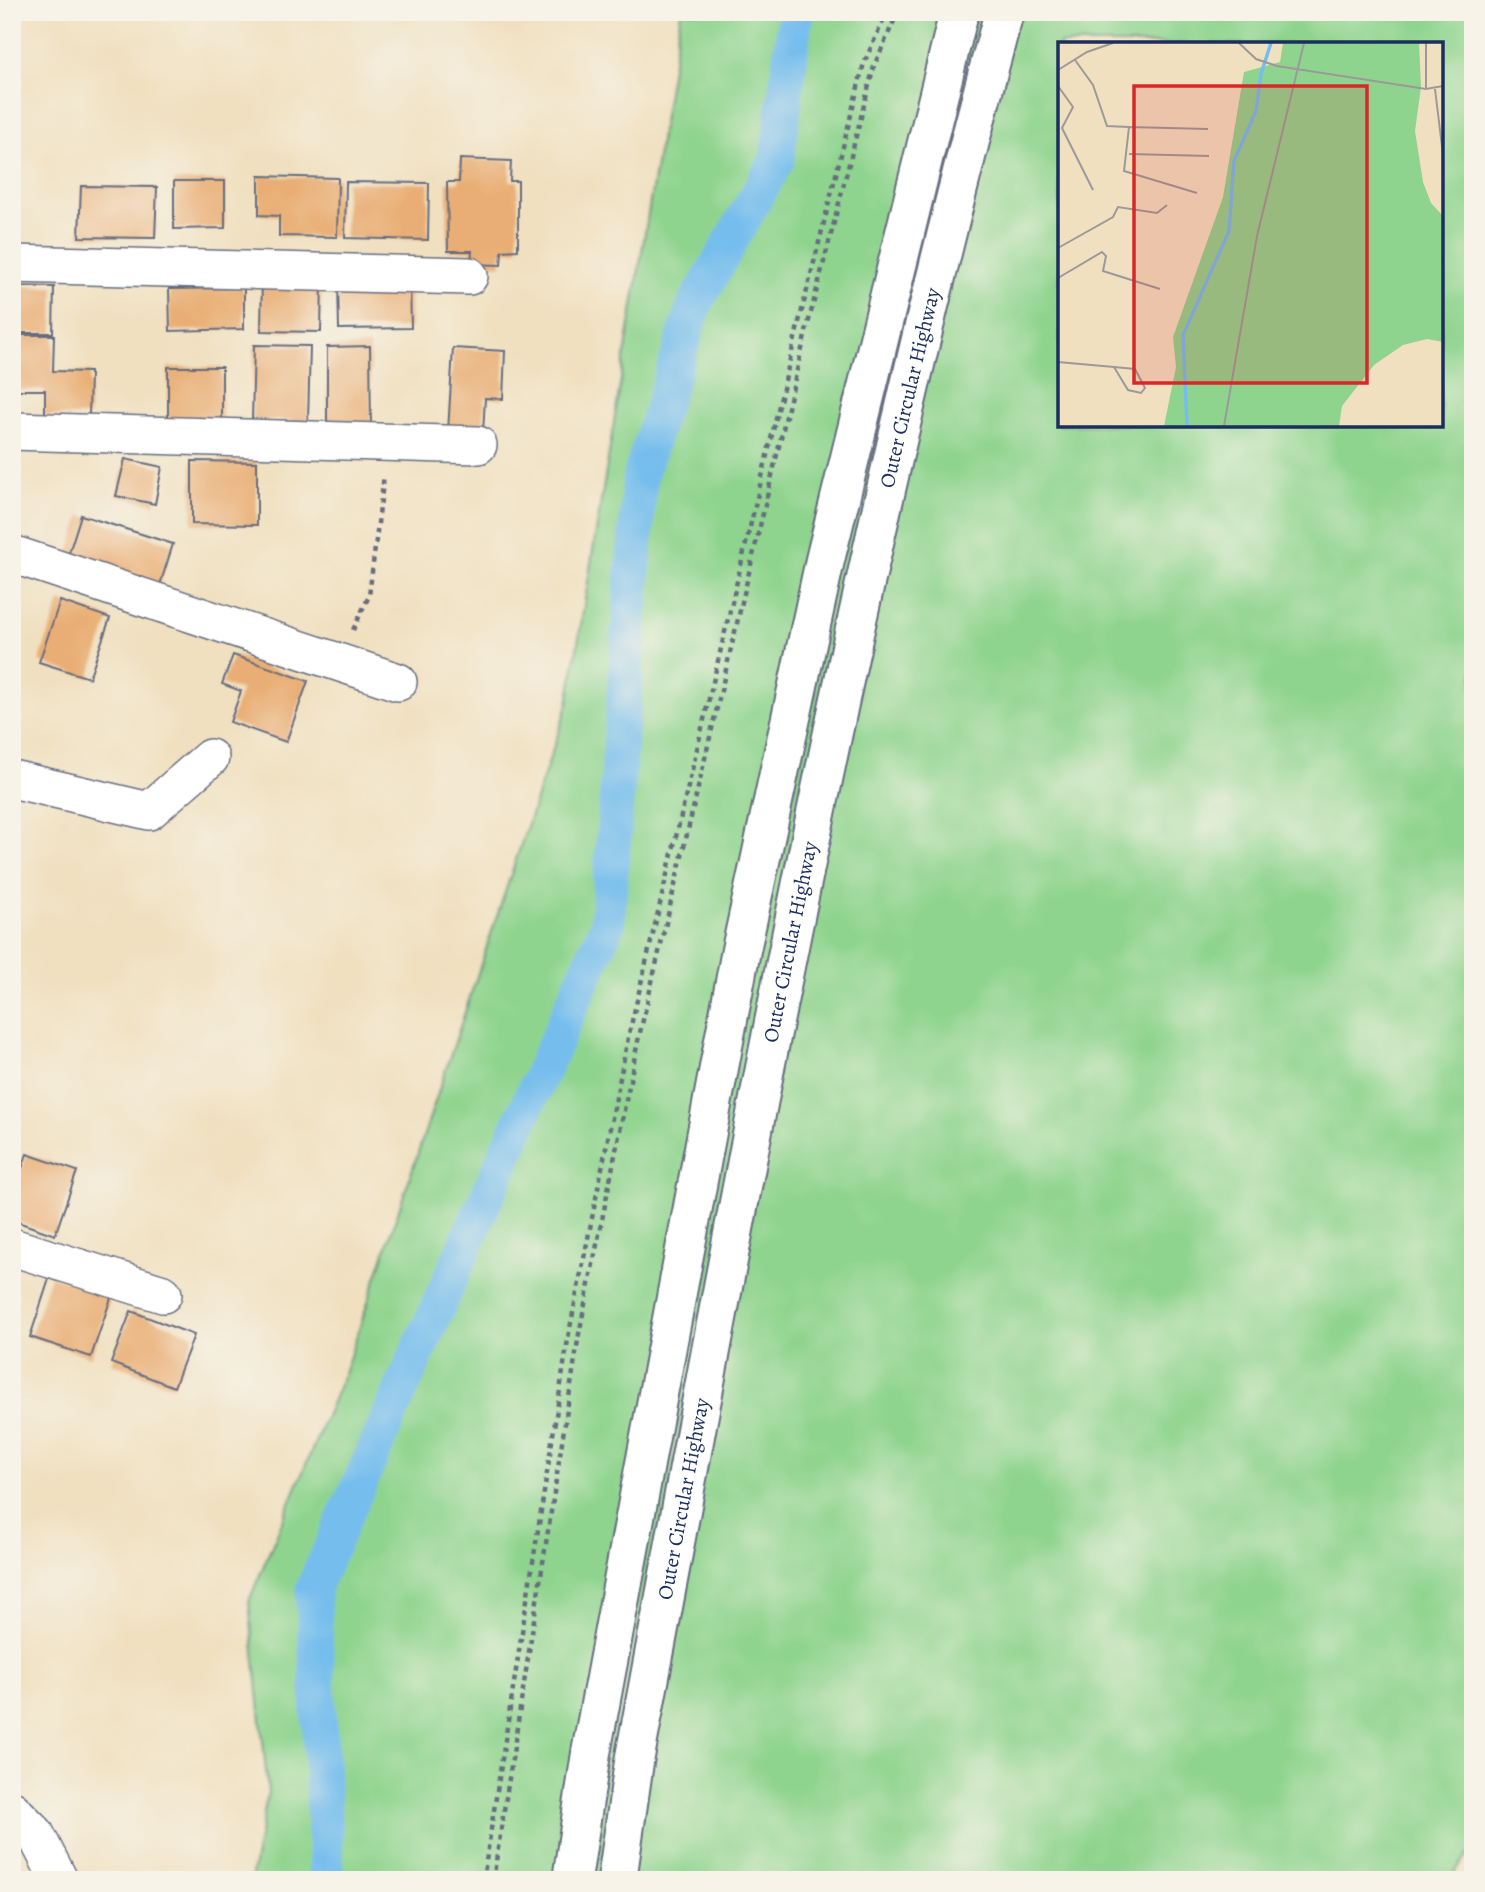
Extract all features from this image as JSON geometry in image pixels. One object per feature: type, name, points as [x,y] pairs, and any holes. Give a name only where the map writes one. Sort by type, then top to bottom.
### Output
[{"type":"highway","name":"Outer Circular Highway","points":[[572,1880],[590,1753],[741,950],[825,560],[959,12]]},
{"type":"highway","name":"Outer Circular Highway","points":[[617,1880],[634,1762],[785,958],[881,515],[963,163],[1004,12]]},
{"type":"street","points":[[12,264],[469,276]]},
{"type":"street","points":[[12,431],[478,445]]},
{"type":"street","points":[[12,554],[398,682]]},
{"type":"street","points":[[12,779],[149,811],[210,758]]},
{"type":"street","points":[[12,1247],[163,1294]]},
{"type":"street","points":[[12,1810],[35,1833],[59,1880]]},
{"type":"path","points":[[483,1880],[569,1333],[628,1038],[797,330],[864,63],[887,12]]},
{"type":"path","points":[[493,1880],[579,1334],[638,1041],[806,332],[874,66],[898,12]]},
{"type":"path","points":[[348,639],[369,597],[384,477],[377,440]]},
{"type":"green space","points":[[681,12],[1473,12],[1473,1848],[1449,1880],[251,1880],[268,1792],[249,1601],[345,1371],[568,704]]},
{"type":"building","points":[[460,159],[511,161],[510,181],[518,181],[518,250],[502,251],[501,265],[471,264],[472,251],[448,251],[447,182],[459,182]]},
{"type":"building","points":[[259,176],[338,178],[337,237],[279,236],[279,216],[259,215]]},
{"type":"building","points":[[174,181],[225,181],[225,228],[174,229]]},
{"type":"building","points":[[346,182],[429,183],[428,240],[345,238]]},
{"type":"building","points":[[81,186],[157,187],[155,238],[79,237]]},
{"type":"building","points":[[262,278],[322,280],[321,332],[261,331]]},
{"type":"building","points":[[410,279],[411,328],[339,329],[338,281]]},
{"type":"building","points":[[12,286],[54,287],[53,333],[12,333]]},
{"type":"building","points":[[244,288],[244,329],[170,331],[169,289]]},
{"type":"building","points":[[12,335],[54,335],[53,371],[90,372],[89,416],[45,416],[45,390],[12,390]]},
{"type":"building","points":[[254,345],[310,346],[308,421],[252,420]]},
{"type":"building","points":[[370,346],[371,429],[327,430],[327,347]]},
{"type":"building","points":[[453,348],[505,351],[503,399],[485,398],[483,433],[448,432]]},
{"type":"building","points":[[168,367],[222,367],[222,429],[168,429]]},
{"type":"building","points":[[125,459],[162,467],[155,504],[116,496]]},
{"type":"building","points":[[192,461],[257,462],[257,525],[192,524]]},
{"type":"building","points":[[81,515],[173,544],[159,588],[67,559]]},
{"type":"building","points":[[60,601],[110,618],[89,678],[39,662]]},
{"type":"building","points":[[233,655],[308,681],[286,742],[230,722],[241,691],[222,684]]},
{"type":"building","points":[[27,1154],[77,1171],[55,1235],[12,1220],[12,1197]]},
{"type":"building","points":[[50,1276],[112,1295],[91,1357],[30,1337]]},
{"type":"building","points":[[131,1311],[194,1335],[174,1387],[111,1363]]},
{"type":"waterway","points":[[327,1880],[313,1588],[607,926],[640,477],[694,306],[777,160],[796,12]]}]
